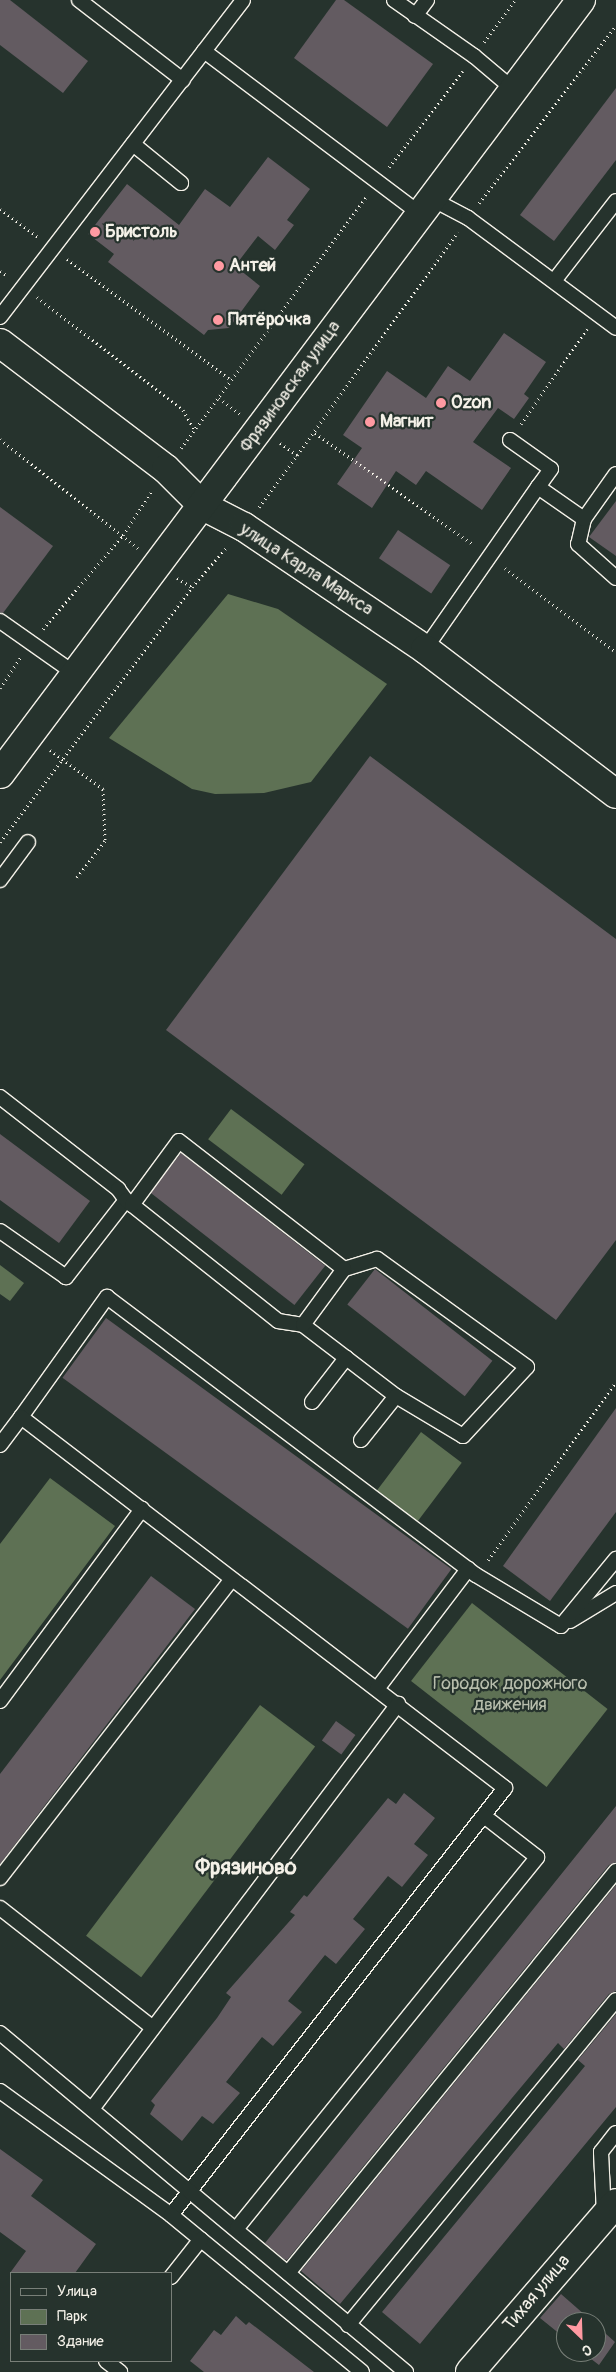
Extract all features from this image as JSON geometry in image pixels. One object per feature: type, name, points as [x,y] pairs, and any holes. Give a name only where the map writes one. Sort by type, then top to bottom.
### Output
[{"type":"street","name":"Фрязиновская улица","points":[[0,774],[74,673],[159,566],[425,206],[581,0]]},
{"type":"street","name":"улица Карла Маркса","points":[[0,343],[166,469],[203,506],[244,527],[426,649],[616,794]]},
{"type":"street","name":"Тихая улица","points":[[470,2372],[610,2209]]},
{"type":"lane","points":[[79,0],[183,80]]},
{"type":"lane","points":[[0,317],[243,0]]},
{"type":"lane","points":[[394,0],[474,56],[513,89]]},
{"type":"lane","points":[[415,16],[426,0]]},
{"type":"lane","points":[[204,50],[377,183],[425,206],[468,218],[616,328]]},
{"type":"lane","points":[[133,144],[181,183]]},
{"type":"lane","points":[[554,281],[616,201]]},
{"type":"lane","points":[[426,649],[551,469],[510,440]]},
{"type":"lane","points":[[616,474],[584,519],[578,544],[616,578]]},
{"type":"lane","points":[[538,487],[584,519]]},
{"type":"lane","points":[[0,621],[74,673]]},
{"type":"lane","points":[[0,880],[28,842]]},
{"type":"lane","points":[[0,1097],[118,1189],[129,1202],[278,1321],[303,1325],[396,1396],[463,1436],[527,1367],[377,1259],[344,1269],[303,1325]]},
{"type":"lane","points":[[0,1231],[66,1277],[179,1141],[344,1269]]},
{"type":"lane","points":[[0,1444],[107,1296],[472,1572],[561,1626]]},
{"type":"lane","points":[[312,1402],[346,1358]]},
{"type":"lane","points":[[361,1440],[396,1396]]},
{"type":"lane","points":[[21,1417],[398,1704],[505,1788],[172,2215]]},
{"type":"lane","points":[[0,1701],[142,1509]]},
{"type":"lane","points":[[561,1626],[616,1559]]},
{"type":"lane","points":[[377,1689],[472,1572]]},
{"type":"lane","points":[[0,1878],[232,1579]]},
{"type":"lane","points":[[561,1626],[616,1593]]},
{"type":"lane","points":[[92,2109],[398,1704]]},
{"type":"lane","points":[[237,2228],[537,1857],[484,1816]]},
{"type":"lane","points":[[288,2273],[616,1872]]},
{"type":"lane","points":[[0,1908],[154,2028]]},
{"type":"lane","points":[[348,2325],[616,2000]]},
{"type":"lane","points":[[0,2033],[237,2228],[348,2325],[406,2372]]},
{"type":"lane","points":[[0,2091],[172,2215],[362,2372]]},
{"type":"lane","points":[[610,2209],[601,2152],[616,2133]]},
{"type":"lane","points":[[172,2276],[201,2239]]},
{"type":"lane","points":[[103,2365],[120,2372]]},
{"type":"path","points":[[0,688],[30,643],[123,535],[194,429],[515,0]]},
{"type":"path","points":[[0,842],[192,587],[244,527],[315,433],[468,218],[616,26]]},
{"type":"path","points":[[0,210],[231,380]]},
{"type":"path","points":[[0,271],[24,287],[183,410],[194,429]]},
{"type":"path","points":[[510,440],[598,314]]},
{"type":"path","points":[[219,398],[297,455]]},
{"type":"path","points":[[315,433],[490,557],[616,652]]},
{"type":"path","points":[[0,439],[123,535],[159,566],[192,587]]},
{"type":"path","points":[[29,734],[103,789],[105,841],[77,877]]},
{"type":"path","points":[[472,1572],[616,1382]]},
{"type":"green space","points":[[228,594],[278,609],[387,684],[311,782],[264,793],[215,794],[192,789],[109,738]]},
{"type":"green space","points":[[231,1109],[304,1164],[282,1195],[208,1139]]},
{"type":"green space","points":[[0,1265],[24,1283],[10,1301],[0,1294]]},
{"type":"green space","points":[[421,1432],[462,1463],[416,1523],[375,1493]]},
{"type":"green space","points":[[50,1478],[115,1526],[0,1680],[0,1544]]},
{"type":"green space","name":"Городок дорожного движения","points":[[472,1603],[608,1709],[547,1787],[411,1681]]},
{"type":"green space","points":[[260,1705],[315,1747],[141,1977],[86,1936]]},
{"type":"building","points":[[0,0],[10,0],[88,61],[63,93],[0,45]]},
{"type":"building","points":[[336,0],[344,0],[433,64],[387,127],[294,58]]},
{"type":"building","points":[[616,88],[616,160],[554,241],[520,215]]},
{"type":"building","points":[[268,157],[310,189],[287,220],[294,225],[275,250],[258,236],[235,266],[260,286],[229,328],[208,330],[204,335],[108,262],[114,254],[88,234],[127,184],[179,225],[205,189],[230,207]]},
{"type":"building","points":[[504,333],[546,362],[524,394],[529,398],[514,419],[498,408],[473,442],[511,468],[482,510],[426,471],[416,485],[396,471],[372,508],[337,484],[362,448],[343,435],[387,371],[426,398],[448,366],[470,381]]},
{"type":"building","points":[[616,501],[616,556],[589,537]]},
{"type":"building","points":[[0,507],[53,546],[3,613],[0,612]]},
{"type":"building","points":[[398,530],[450,565],[431,593],[379,558]]},
{"type":"building","points":[[370,756],[616,939],[616,1240],[556,1320],[166,1030]]},
{"type":"building","points":[[0,1134],[90,1201],[59,1243],[0,1200]]},
{"type":"building","points":[[181,1153],[325,1266],[294,1305],[150,1192]]},
{"type":"building","points":[[375,1269],[492,1361],[465,1396],[347,1304]]},
{"type":"building","points":[[106,1318],[451,1569],[408,1629],[63,1378]]},
{"type":"building","points":[[616,1408],[616,1512],[550,1601],[503,1566]]},
{"type":"building","points":[[151,1576],[195,1609],[0,1864],[0,1774]]},
{"type":"building","points":[[336,1721],[355,1735],[341,1755],[322,1740]]},
{"type":"building","points":[[404,1793],[435,1818],[414,1844],[428,1855],[402,1887],[388,1876],[353,1919],[365,1929],[336,1964],[325,1955],[288,2001],[302,2012],[273,2046],[262,2037],[226,2082],[240,2093],[213,2124],[202,2116],[182,2141],[150,2114],[155,2105],[151,2101],[217,2018],[231,1997],[226,1993],[295,1915],[290,1912],[304,1895],[307,1897],[388,1798],[396,1804]]},
{"type":"building","points":[[616,1806],[616,1862],[609,1865],[287,2260],[284,2259],[265,2243]]},
{"type":"building","points":[[616,1885],[616,1991],[609,1994],[564,2049],[558,2043],[340,2304],[301,2271]]},
{"type":"building","points":[[616,2014],[616,2107],[420,2344],[382,2312],[585,2066],[578,2060]]},
{"type":"building","points":[[0,2149],[43,2180],[31,2196],[96,2244],[76,2272],[11,2272],[26,2251],[0,2232]]},
{"type":"building","points":[[561,2294],[582,2312],[556,2312],[556,2331],[540,2318]]},
{"type":"building","points":[[236,2316],[246,2325],[249,2322],[314,2372],[204,2372],[190,2361],[214,2330],[221,2335]]},
{"type":"building","points":[[606,2334],[615,2342],[606,2355]]},
{"type":"place","name":"Бристоль","points":[[95,232]]},
{"type":"place","name":"Антей","points":[[219,266]]},
{"type":"place","name":"Пятёрочка","points":[[218,320]]},
{"type":"place","name":"Ozon","points":[[441,403]]},
{"type":"place","name":"Магнит","points":[[370,422]]},
{"type":"district","name":"Фрязиново","points":[[246,1868]]}]
